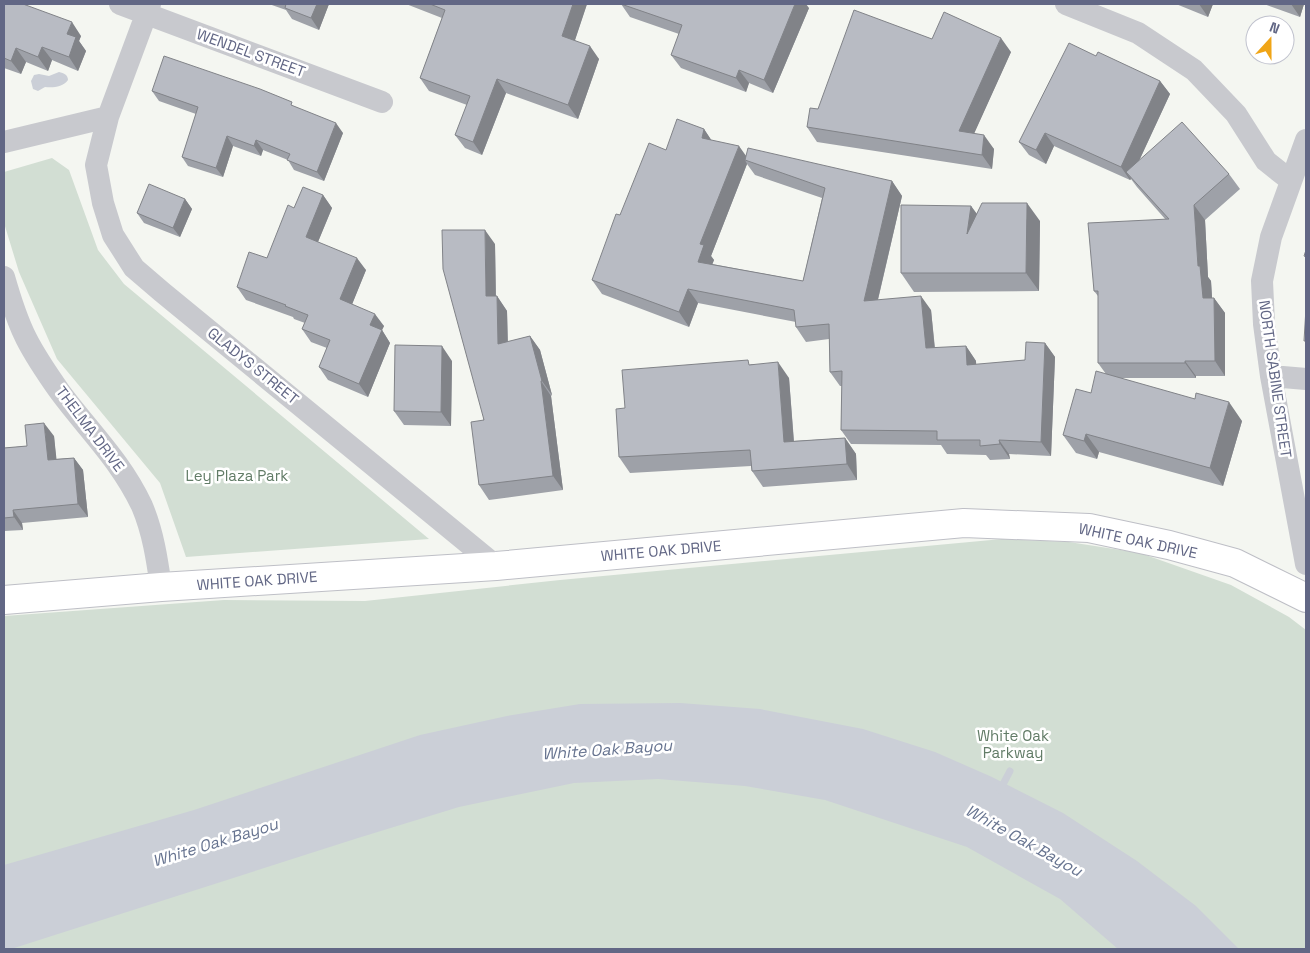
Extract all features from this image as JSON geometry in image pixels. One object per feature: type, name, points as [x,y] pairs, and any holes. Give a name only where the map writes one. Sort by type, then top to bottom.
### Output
[{"type":"main road","name":"WHITE OAK DRIVE","points":[[4,600],[161,587],[496,566],[964,523],[1089,528],[1169,545],[1235,563],[1306,598]]},
{"type":"street","name":"WENDEL STREET","points":[[120,4],[148,9],[382,102]]},
{"type":"street","points":[[1066,4],[1138,33],[1194,70],[1236,114],[1266,161],[1290,180]]},
{"type":"street","name":"GLADYS STREET","points":[[148,9],[108,117],[96,164],[102,204],[113,235],[134,268],[496,566]]},
{"type":"street","points":[[4,142],[108,117]]},
{"type":"street","name":"NORTH SABINE STREET","points":[[1306,140],[1270,237],[1262,281],[1264,324],[1272,376],[1306,564]]},
{"type":"street","name":"THELMA DRIVE","points":[[4,277],[26,339],[61,393],[107,448],[125,474],[142,506],[154,541],[161,587]]},
{"type":"street","points":[[1272,376],[1306,379]]},
{"type":"green space","name":"Ley Plaza Park","points":[[52,158],[69,170],[98,250],[124,284],[429,539],[186,557],[160,483],[57,359],[19,272],[4,223],[4,172]]},
{"type":"green space","name":"White Oak Parkway","points":[[1002,539],[1069,542],[1140,553],[1231,585],[1289,617],[1306,630],[1306,949],[4,949],[4,616],[224,600],[365,601],[560,580]]},
{"type":"water","points":[[59,72],[64,74],[68,80],[61,86],[45,87],[38,91],[33,89],[31,81],[34,75],[49,76]]},
{"type":"water","name":"White Oak Bayou","points":[[680,703],[760,709],[863,729],[935,752],[992,777],[1063,813],[1137,861],[1196,906],[1239,949],[1118,949],[1060,899],[967,847],[825,800],[745,786],[658,779],[574,783],[459,807],[11,949],[4,949],[4,865],[194,810],[420,735],[507,716],[580,704]]},
{"type":"building","points":[[4,4],[23,4],[72,22],[67,34],[76,37],[69,57],[42,47],[38,57],[16,48],[11,61],[4,58]]},
{"type":"building","points":[[286,4],[317,4],[311,18],[285,8]]},
{"type":"building","points":[[430,4],[573,4],[562,36],[590,46],[568,105],[497,79],[473,142],[455,135],[470,96],[420,78],[445,10]]},
{"type":"building","points":[[621,4],[795,4],[764,80],[739,70],[736,78],[671,55],[682,25]]},
{"type":"building","points":[[854,10],[932,39],[944,12],[1001,38],[959,131],[984,135],[982,155],[807,127],[810,108],[818,109]]},
{"type":"building","points":[[1069,43],[1096,56],[1098,52],[1160,81],[1121,167],[1045,133],[1036,150],[1019,142]]},
{"type":"building","points":[[164,56],[260,89],[292,102],[291,105],[336,123],[317,172],[287,160],[290,154],[256,140],[254,146],[227,136],[216,168],[182,157],[198,107],[152,91]]},
{"type":"building","points":[[677,119],[704,129],[702,138],[739,146],[700,244],[704,245],[698,262],[803,281],[825,188],[745,160],[748,148],[892,181],[864,301],[921,296],[926,348],[966,346],[967,365],[1025,360],[1026,342],[1045,343],[1041,442],[999,440],[1000,444],[980,446],[980,440],[937,440],[937,431],[841,430],[842,371],[830,372],[829,324],[796,327],[794,310],[688,289],[679,312],[592,280],[616,214],[620,215],[649,143],[666,150]]},
{"type":"building","points":[[1182,122],[1229,174],[1194,205],[1198,266],[1200,266],[1203,298],[1214,298],[1215,361],[1098,363],[1098,291],[1094,291],[1088,223],[1169,219],[1126,172]]},
{"type":"building","points":[[149,184],[185,199],[173,228],[137,213]]},
{"type":"building","points":[[303,187],[323,195],[306,237],[357,258],[340,299],[375,314],[370,325],[382,330],[359,384],[319,367],[330,340],[302,329],[308,315],[237,287],[249,252],[267,258],[288,205],[294,208]]},
{"type":"building","points":[[982,203],[1027,203],[1026,273],[901,273],[901,205],[971,206],[967,234]]},
{"type":"building","points":[[442,230],[485,230],[486,296],[497,296],[498,344],[530,336],[542,381],[553,476],[479,485],[471,422],[484,420],[443,269]]},
{"type":"building","points":[[1306,308],[1306,341],[1304,341]]},
{"type":"building","points":[[395,345],[442,346],[441,412],[394,411]]},
{"type":"building","points":[[748,360],[749,365],[778,362],[784,442],[845,438],[847,464],[752,471],[750,450],[619,457],[616,409],[625,408],[622,370]]},
{"type":"building","points":[[1096,371],[1195,399],[1196,393],[1229,402],[1210,468],[1086,434],[1084,441],[1063,435],[1076,389],[1091,393]]},
{"type":"building","points":[[44,423],[48,460],[74,458],[78,504],[13,510],[14,517],[4,518],[4,448],[27,446],[25,425]]},
{"type":"waterway","points":[[1000,790],[1010,771]]}]
